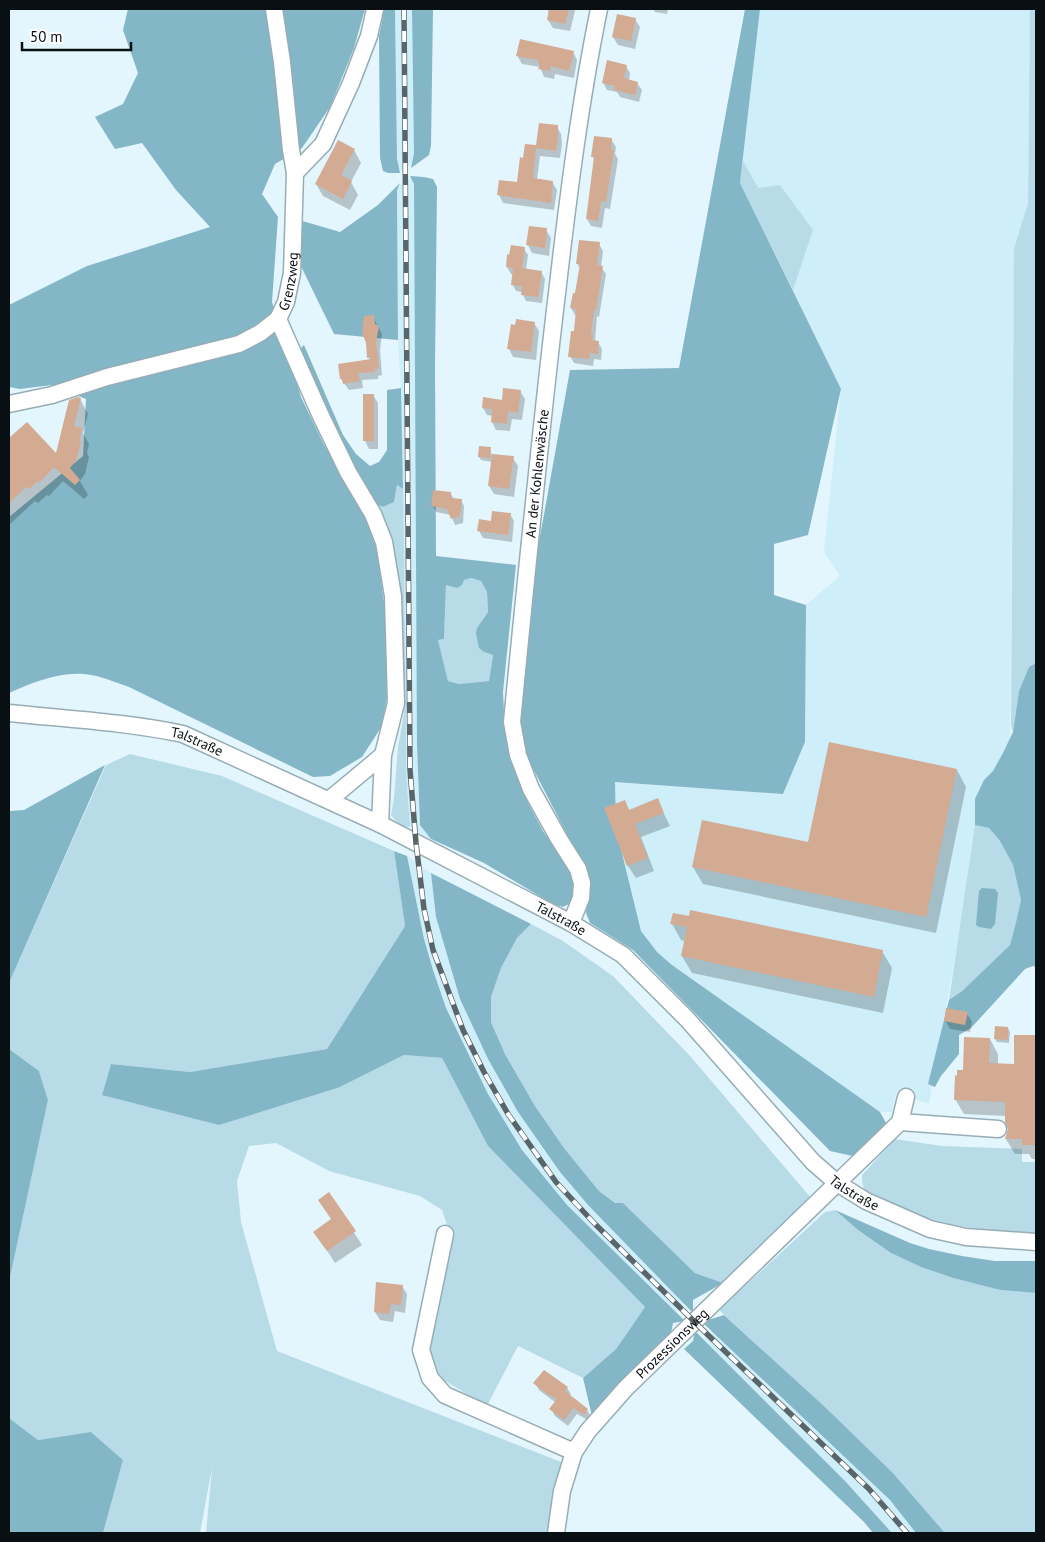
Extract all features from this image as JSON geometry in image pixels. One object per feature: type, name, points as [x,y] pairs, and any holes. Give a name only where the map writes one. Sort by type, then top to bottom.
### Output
[{"type":"street","name":"Grenzweg","points":[[9,404],[52,395],[107,377],[239,344],[260,333],[278,320],[286,302],[292,273],[296,172],[274,9]]},
{"type":"street","points":[[296,172],[323,144],[351,83],[368,36],[375,9]]},
{"type":"street","name":"An der Kohlenwäsche","points":[[571,923],[581,898],[582,882],[578,869],[531,789],[518,755],[512,722],[539,441],[570,189],[590,53],[599,9]]},
{"type":"street","points":[[278,320],[320,414],[348,472],[373,514],[384,542],[393,596],[396,703],[383,755],[380,824]]},
{"type":"street","name":"Talstraße","points":[[9,713],[100,721],[157,728],[183,734],[380,824],[571,923],[623,956],[687,1019],[813,1162],[837,1183],[866,1201],[930,1229],[966,1237],[1036,1242]]},
{"type":"street","points":[[329,800],[383,755]]},
{"type":"street","points":[[906,1097],[900,1122],[998,1129]]},
{"type":"street","name":"Prozessionsweg","points":[[556,1533],[562,1491],[574,1452],[588,1431],[626,1388],[900,1122]]},
{"type":"street","points":[[445,1234],[421,1350],[430,1378],[445,1395],[574,1452]]},
{"type":"shaded area","points":[[128,9],[365,9],[354,48],[330,107],[302,148],[275,164],[262,194],[278,217],[272,302],[301,397],[324,445],[362,506],[377,551],[385,609],[387,697],[382,726],[362,757],[330,776],[313,777],[129,687],[107,679],[84,674],[54,676],[9,693],[9,517],[83,456],[86,399],[52,385],[20,389],[9,387],[9,305],[87,266],[210,227],[176,190],[142,143],[115,149],[95,117],[123,104],[138,73],[123,30]]},
{"type":"shaded area","points":[[383,9],[395,9],[397,159],[400,173],[383,171],[380,158],[379,36]]},
{"type":"shaded area","points":[[395,9],[412,9],[414,153],[411,165],[400,171],[397,165]]},
{"type":"shaded area","points":[[412,9],[433,9],[431,146],[429,155],[411,168],[414,153]]},
{"type":"shaded area","points":[[745,9],[760,9],[740,183],[841,389],[808,535],[774,544],[774,595],[806,605],[805,742],[783,794],[615,782],[616,829],[641,931],[657,952],[672,965],[880,1112],[886,1123],[857,1157],[830,1151],[633,950],[590,923],[586,913],[589,877],[526,755],[520,723],[520,685],[534,570],[570,370],[679,368]]},
{"type":"shaded area","points":[[760,9],[1030,9],[1028,203],[1014,248],[1010,760],[973,854],[929,1104],[896,1093],[892,1112],[880,1112],[672,965],[657,952],[641,931],[616,829],[615,782],[783,794],[805,742],[806,605],[840,576],[824,552],[841,389],[740,183]]},
{"type":"shaded area","points":[[1030,9],[1036,9],[1036,663],[1029,667],[1019,691],[1013,732],[1011,726],[1014,248],[1028,203]]},
{"type":"shaded area","points":[[743,161],[758,188],[780,185],[813,230],[793,290],[740,183]]},
{"type":"shaded area","points":[[410,176],[433,179],[437,187],[435,367],[436,556],[516,565],[503,692],[505,730],[510,754],[528,803],[578,887],[571,903],[563,907],[553,904],[484,863],[431,839],[420,825],[417,743],[414,184]],"holes":[[[471,578],[481,581],[487,592],[488,612],[477,628],[476,634],[479,648],[493,655],[489,681],[459,684],[448,681],[438,640],[444,639],[446,585],[457,588],[462,585],[464,580]]]},
{"type":"shaded area","points":[[411,178],[414,184],[418,769],[420,825],[431,839],[410,827],[406,770],[397,190],[400,184]]},
{"type":"shaded area","points":[[400,183],[397,190],[398,340],[334,334],[298,260],[299,220],[340,232],[378,205]]},
{"type":"shaded area","points":[[304,345],[343,435],[356,454],[370,466],[379,462],[387,450],[387,390],[401,388],[403,489],[397,485],[394,502],[383,507],[373,503],[323,412],[300,349]]},
{"type":"shaded area","points":[[397,485],[403,489],[406,770],[410,827],[401,825],[391,815],[398,747],[404,713],[402,637],[394,550],[387,529],[373,503],[383,507],[394,502]]},
{"type":"shaded area","points":[[471,578],[481,581],[487,592],[488,612],[477,628],[484,652],[493,655],[489,681],[459,684],[448,681],[438,640],[444,639],[446,584],[462,585],[464,580]]},
{"type":"shaded area","points":[[1036,663],[1036,967],[1033,966],[1025,969],[971,1028],[959,1035],[959,1054],[941,1076],[935,1087],[928,1084],[949,1000],[962,991],[1010,945],[1016,922],[1021,900],[1013,865],[1000,841],[989,828],[975,825],[975,799],[984,780],[993,771],[1013,732],[1019,691],[1029,667]]},
{"type":"shaded area","points":[[130,754],[222,776],[394,851],[405,926],[327,1049],[190,1072],[111,1064],[102,1095],[340,1087],[404,1055],[442,1058],[488,1146],[645,1307],[616,1349],[583,1378],[518,1346],[487,1406],[437,1376],[426,1343],[450,1234],[442,1210],[420,1196],[329,1171],[276,1143],[249,1146],[237,1181],[241,1222],[277,1351],[561,1462],[549,1533],[206,1533],[212,1468],[200,1533],[103,1533],[123,1460],[91,1432],[38,1440],[9,1418],[9,1282],[48,1100],[39,1071],[9,1049],[9,983],[106,765]]},
{"type":"shaded area","points":[[105,765],[9,983],[9,811],[24,810]]},
{"type":"shaded area","points":[[975,825],[989,828],[1000,841],[1013,865],[1021,900],[1010,945],[962,991],[949,1000]]},
{"type":"shaded area","points":[[394,851],[407,856],[424,939],[446,1008],[488,1094],[522,1150],[567,1205],[685,1321],[673,1323],[671,1333],[592,1416],[583,1378],[616,1349],[645,1307],[488,1146],[442,1058],[404,1055],[340,1087],[219,1125],[102,1095],[111,1064],[190,1072],[327,1049],[405,926]]},
{"type":"shaded area","points":[[407,856],[431,873],[436,917],[460,999],[488,1059],[518,1112],[560,1172],[588,1205],[684,1304],[676,1312],[567,1205],[522,1150],[488,1094],[446,1008],[433,970],[424,939]]},
{"type":"shaded area","points":[[431,873],[531,924],[517,938],[501,968],[491,997],[491,1022],[505,1054],[535,1106],[564,1148],[599,1191],[615,1203],[623,1203],[695,1273],[723,1283],[693,1300],[693,1313],[588,1205],[560,1172],[518,1112],[488,1059],[460,999],[436,917]]},
{"type":"shaded area","points":[[982,888],[995,889],[998,893],[995,924],[991,929],[976,925],[979,891]]},
{"type":"shaded area","points":[[531,924],[563,941],[613,976],[691,1057],[811,1198],[723,1283],[695,1273],[623,1203],[615,1203],[599,1191],[564,1148],[535,1106],[505,1054],[491,1022],[491,997],[501,968],[517,938]]},
{"type":"shaded area","points":[[9,1049],[39,1071],[48,1100],[9,1282]]},
{"type":"shaded area","points":[[895,1139],[942,1146],[1022,1149],[1022,1162],[1036,1162],[1036,1233],[997,1231],[959,1226],[921,1216],[869,1193],[863,1187],[862,1175]]},
{"type":"shaded area","points":[[835,1210],[858,1230],[891,1253],[921,1267],[953,1278],[1000,1290],[1036,1293],[1036,1533],[945,1533],[893,1473],[824,1406],[719,1310],[825,1212]]},
{"type":"shaded area","points":[[835,1210],[910,1243],[929,1249],[995,1261],[1036,1261],[1036,1293],[1000,1290],[953,1278],[921,1267],[891,1253],[858,1230]]},
{"type":"shaded area","points":[[724,1315],[824,1406],[893,1473],[945,1533],[916,1533],[890,1500],[702,1322]]},
{"type":"shaded area","points":[[695,1331],[845,1481],[892,1533],[873,1533],[864,1522],[684,1349],[693,1341]]},
{"type":"shaded area","points":[[712,1331],[890,1500],[916,1533],[892,1533],[845,1481],[704,1339]]},
{"type":"shaded area","points":[[9,1418],[38,1440],[91,1432],[123,1460],[103,1533],[9,1533]]},
{"type":"building","points":[[549,9],[569,9],[565,24],[547,20]]},
{"type":"building","points":[[617,14],[636,18],[631,41],[612,37]]},
{"type":"building","points":[[520,39],[574,51],[569,71],[551,66],[550,71],[538,69],[540,64],[538,60],[516,56]]},
{"type":"building","points":[[607,60],[627,65],[624,78],[638,82],[635,95],[614,90],[615,86],[602,83]]},
{"type":"building","points":[[539,123],[558,125],[556,151],[536,148],[533,178],[553,181],[551,203],[497,195],[499,180],[517,182],[520,157],[523,158],[525,144],[536,145]]},
{"type":"building","points":[[594,136],[612,138],[611,150],[614,150],[606,202],[601,201],[598,221],[586,219],[594,157],[591,157]]},
{"type":"building","points":[[338,140],[355,149],[341,175],[352,181],[343,199],[315,184]]},
{"type":"building","points":[[529,226],[547,228],[545,248],[526,245]]},
{"type":"building","points":[[579,240],[600,242],[597,265],[603,266],[591,334],[593,334],[592,340],[599,341],[598,354],[590,353],[589,359],[568,357],[571,331],[574,331],[576,309],[570,308],[573,293],[575,293],[580,264],[576,264]]},
{"type":"building","points":[[511,245],[525,247],[522,268],[542,271],[538,297],[521,295],[522,286],[511,285],[513,268],[506,267],[507,254],[509,255]]},
{"type":"building","points":[[374,315],[375,324],[379,326],[376,342],[379,368],[375,369],[375,372],[358,373],[360,381],[343,384],[342,379],[340,379],[338,364],[371,359],[371,357],[367,358],[366,343],[362,333],[364,316]]},
{"type":"building","points":[[516,319],[535,322],[531,352],[507,349],[511,324],[515,325]]},
{"type":"building","points":[[503,388],[521,390],[518,413],[508,411],[507,424],[491,422],[492,409],[482,408],[483,397],[502,400]]},
{"type":"building","points":[[363,394],[374,394],[374,441],[363,441]]},
{"type":"building","points":[[81,398],[74,426],[82,428],[79,441],[81,441],[77,459],[70,468],[80,480],[75,485],[54,467],[40,482],[38,481],[29,489],[26,487],[9,503],[9,438],[27,422],[56,453],[69,400]]},
{"type":"building","points":[[479,446],[491,447],[490,458],[478,457]]},
{"type":"building","points":[[492,454],[514,456],[509,489],[488,486]]},
{"type":"building","points":[[433,490],[451,492],[451,498],[462,499],[460,516],[451,519],[447,509],[431,506]]},
{"type":"building","points":[[492,511],[511,513],[508,535],[477,531],[479,519],[491,521]]},
{"type":"building","points":[[829,742],[957,769],[926,917],[692,867],[702,820],[808,842]]},
{"type":"building","points":[[658,798],[664,813],[635,824],[648,858],[627,866],[604,808],[625,800],[629,810]]},
{"type":"building","points":[[690,910],[883,950],[874,997],[681,956],[687,927],[670,924],[673,913],[689,916]]},
{"type":"building","points":[[946,1008],[968,1012],[965,1025],[944,1021]]},
{"type":"building","points":[[995,1026],[1008,1027],[1008,1040],[994,1039]]},
{"type":"building","points":[[1014,1035],[1036,1035],[1036,1145],[1022,1145],[1022,1139],[1005,1139],[1008,1129],[1005,1122],[1005,1102],[954,1100],[955,1075],[957,1076],[957,1070],[963,1070],[964,1037],[990,1038],[989,1063],[1014,1064]]},
{"type":"building","points":[[329,1192],[356,1231],[327,1251],[313,1232],[331,1219],[318,1200]]},
{"type":"building","points":[[376,1282],[403,1285],[401,1305],[391,1304],[389,1314],[374,1312]]},
{"type":"building","points":[[544,1370],[568,1387],[565,1391],[588,1409],[585,1415],[573,1408],[564,1420],[549,1409],[557,1399],[533,1383]]},
{"type":"railway","points":[[404,9],[410,770],[424,909],[433,950],[463,1030],[484,1072],[508,1114],[556,1182],[595,1224],[708,1335],[869,1489],[907,1533]]}]
